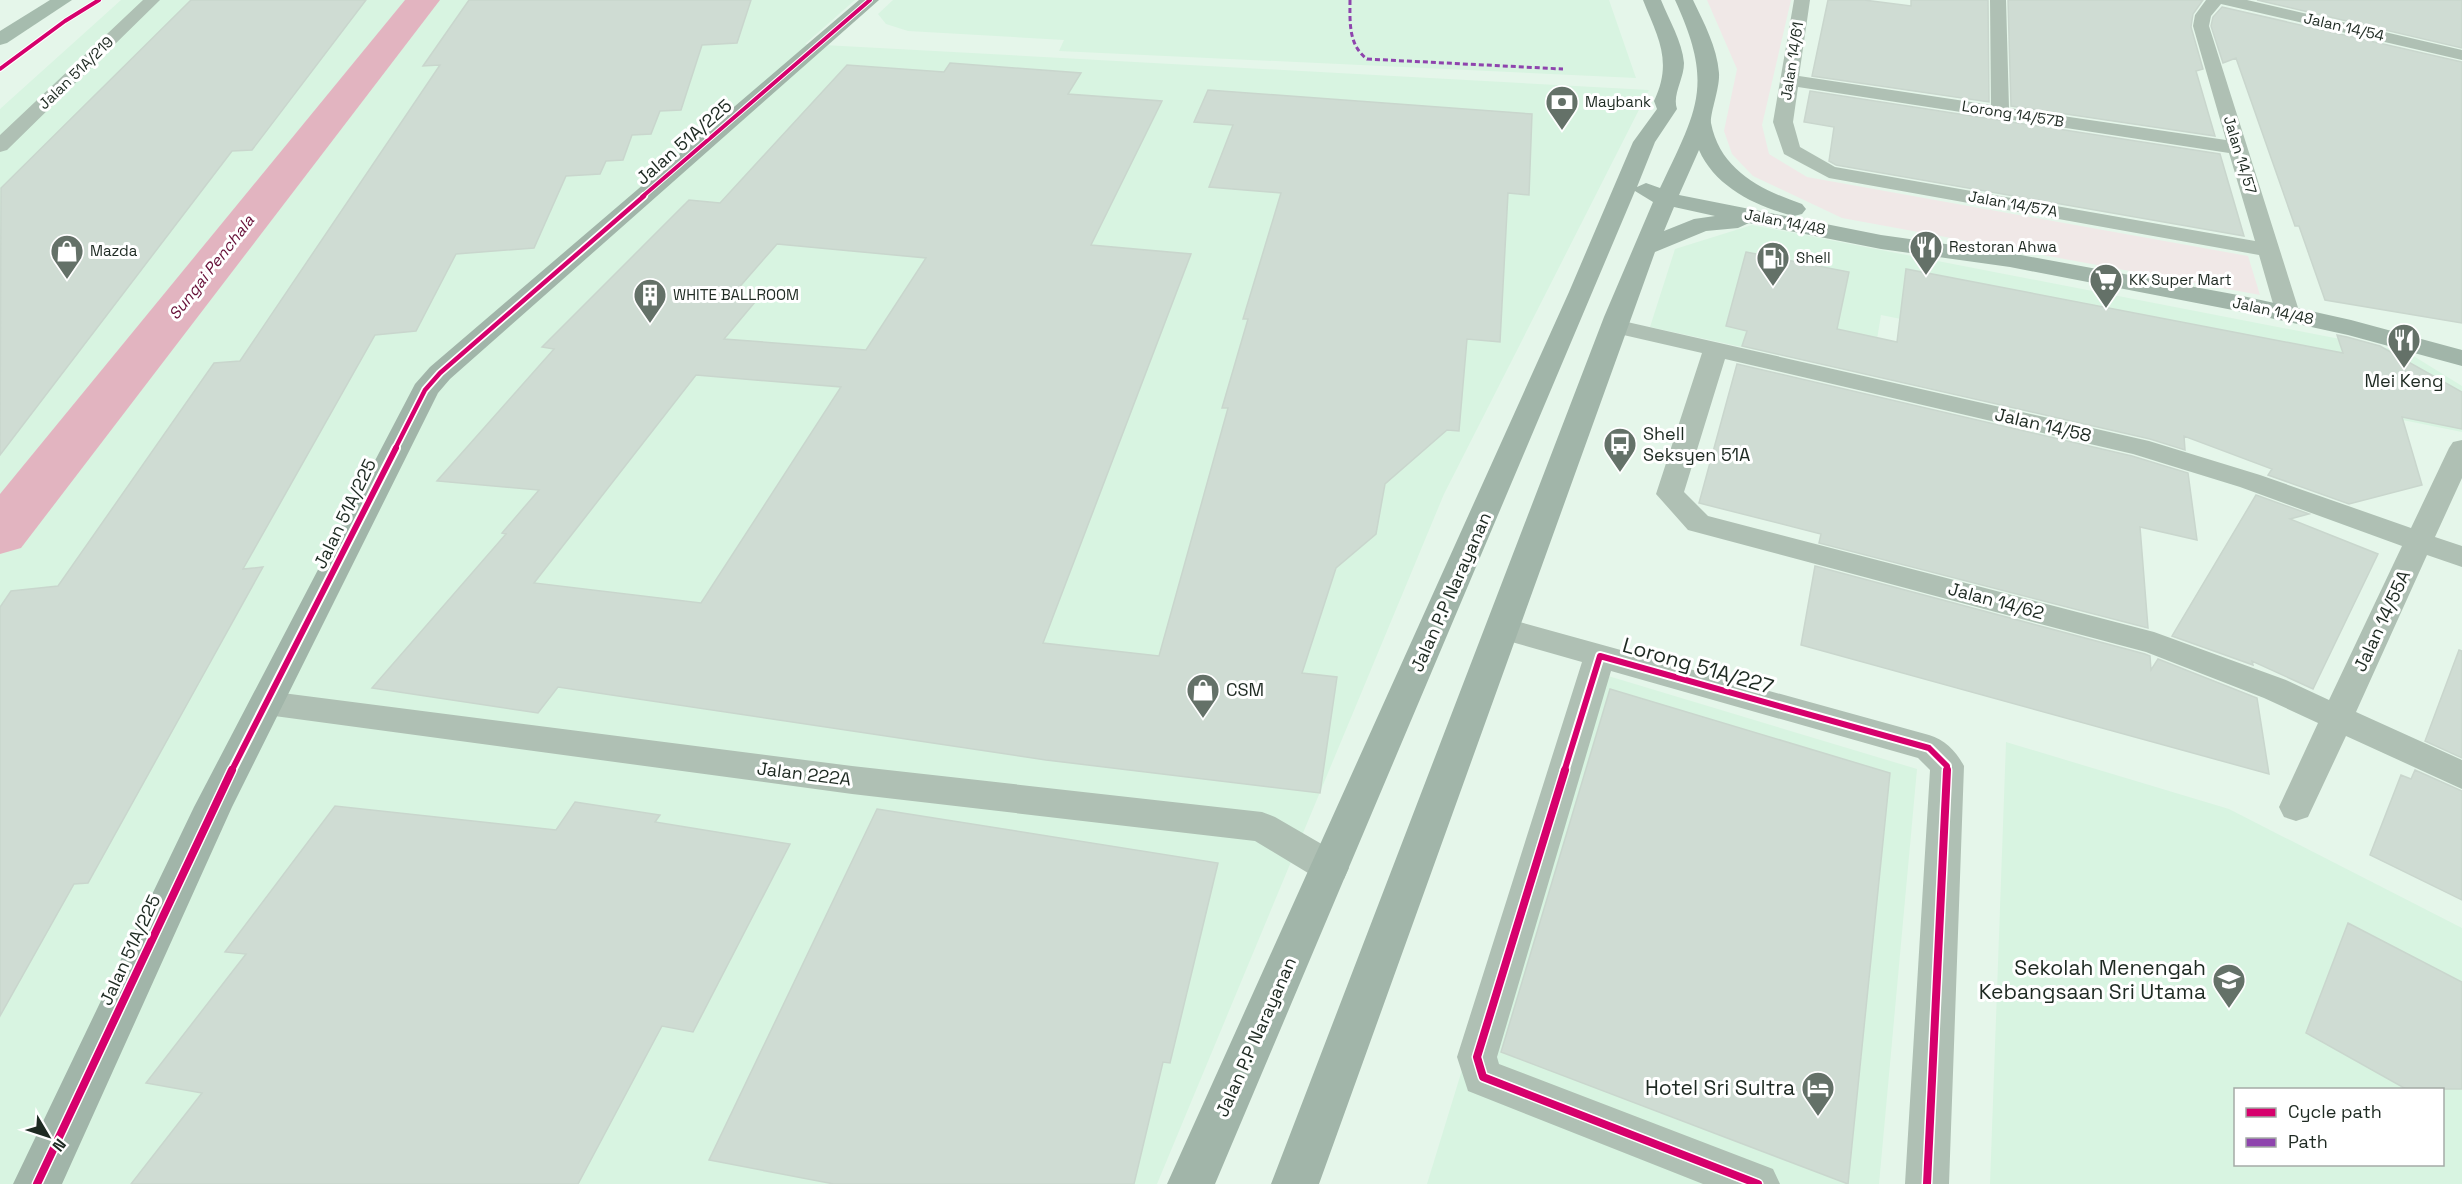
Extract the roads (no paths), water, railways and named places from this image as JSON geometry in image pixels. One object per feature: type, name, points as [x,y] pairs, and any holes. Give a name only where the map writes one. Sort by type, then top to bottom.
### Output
[{"type":"highway","points":[[0,39],[63,0]]},
{"type":"main road","name":"Jalan 51A/225","points":[[37,1184],[213,807],[425,390],[440,373],[870,0]]},
{"type":"main road","name":"Jalan P.P Narayanan","points":[[1191,1184],[1332,868],[1644,142],[1667,109],[1664,101],[1674,83],[1676,64],[1652,0]]},
{"type":"main road","points":[[1295,1184],[1505,629],[1644,248],[1660,192],[1700,121],[1708,94],[1709,69],[1702,42],[1684,0]]},
{"type":"main road","points":[[1660,192],[1643,180],[1667,129],[1667,109]]},
{"type":"main road","points":[[1700,121],[1714,159],[1742,186],[1822,224]]},
{"type":"main road","points":[[1605,233],[1631,198],[1660,192]]},
{"type":"main road","name":"Jalan 14/48","points":[[1660,192],[1822,224],[1964,256],[2010,260],[2289,314],[2376,334],[2462,358]]},
{"type":"main road","points":[[1644,248],[1702,224],[1721,221],[1822,224]]},
{"type":"street","name":"Jalan 51A/219","points":[[0,146],[152,0]]},
{"type":"street","name":"Jalan 14/61","points":[[1783,122],[1802,0]]},
{"type":"street","points":[[1998,0],[2000,112]]},
{"type":"street","name":"Jalan 14/57","points":[[2215,0],[2203,15],[2201,26],[2289,314]]},
{"type":"street","name":"Jalan 14/54","points":[[2226,0],[2462,55]]},
{"type":"street","name":"Lorong 14/57B","points":[[1788,80],[2238,148]]},
{"type":"street","name":"Jalan 14/57A","points":[[1783,122],[1791,150],[1829,172],[2269,250]]},
{"type":"street","name":"Jalan 14/58","points":[[1614,326],[2140,447],[2250,481],[2462,557]]},
{"type":"street","name":"Jalan 14/62","points":[[1715,350],[1670,494],[1698,523],[2154,643],[2275,688],[2462,775]]},
{"type":"street","name":"Jalan 14/55A","points":[[2299,801],[2462,448]]},
{"type":"street","name":"Lorong 51A/227","points":[[1505,629],[1929,748],[1947,766],[1927,1184]]},
{"type":"street","name":"Lorong 51A/227","points":[[1600,656],[1477,1057],[1483,1077],[1758,1184]]},
{"type":"street","name":"Jalan 222A","points":[[267,703],[863,781],[1123,813],[1262,827],[1332,868]]},
{"type":"waterway","name":"Sungai Penchala","points":[[0,534],[423,0]]},
{"type":"place","name":"Maybank","points":[[1562,131]]},
{"type":"place","name":"Restoran Ahwa","points":[[1926,276]]},
{"type":"place","name":"Mazda","points":[[67,280]]},
{"type":"place","name":"Shell","points":[[1773,287]]},
{"type":"place","name":"KK Super Mart","points":[[2106,309]]},
{"type":"place","name":"WHITE BALLROOM","points":[[650,324]]},
{"type":"place","name":"Mei Keng","points":[[2404,369]]},
{"type":"place","name":"Shell Seksyen 51A","points":[[1620,473]]},
{"type":"place","name":"CSM","points":[[1203,719]]},
{"type":"place","name":"Sekolah Menengah Kebangsaan Sri Utama","points":[[2229,1009]]},
{"type":"place","name":"Hotel Sri Sultra","points":[[1818,1117]]}]
